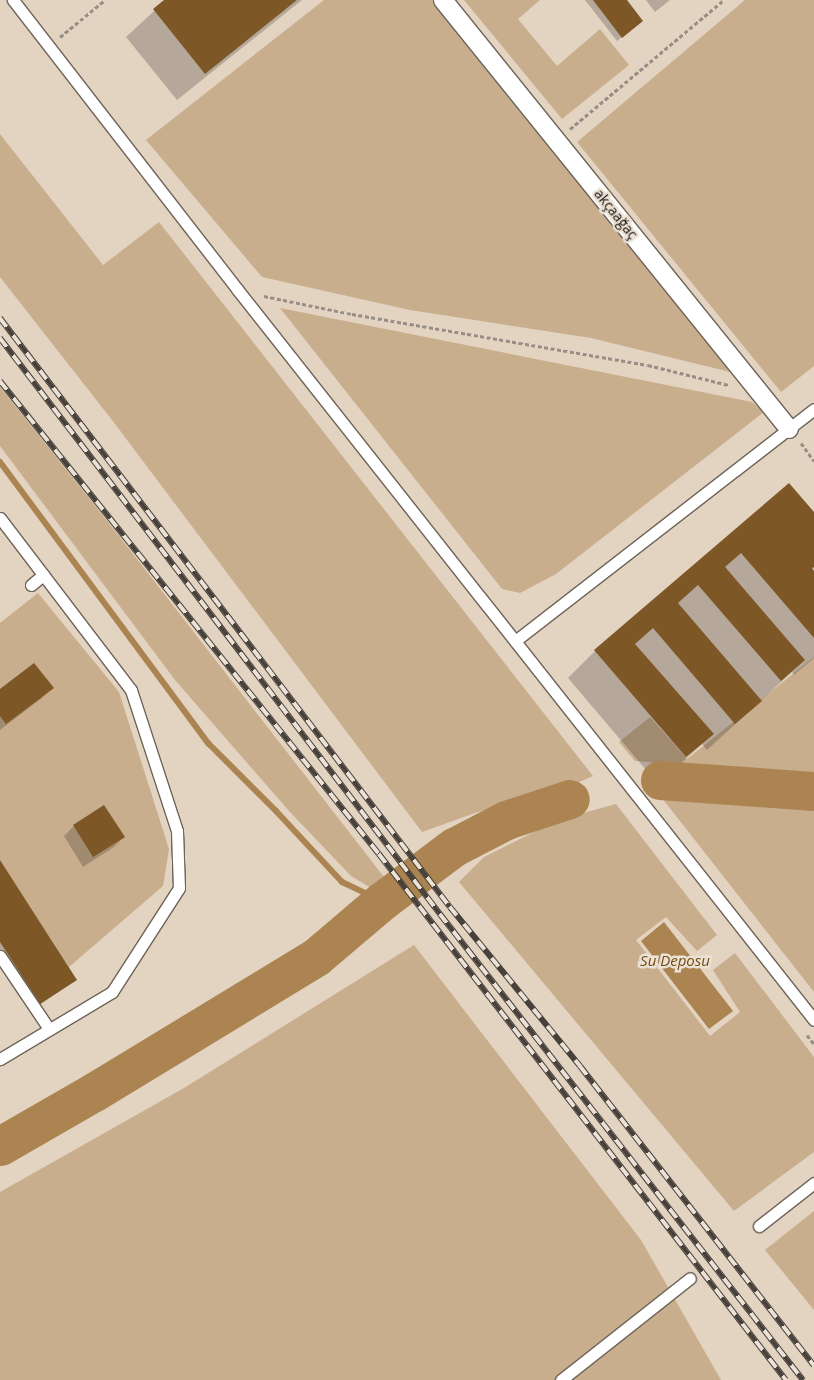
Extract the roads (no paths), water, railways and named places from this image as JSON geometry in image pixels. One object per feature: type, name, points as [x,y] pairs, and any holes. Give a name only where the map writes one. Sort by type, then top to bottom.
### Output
[{"type":"street","name":"akçaağaç","points":[[443,0],[789,429]]},
{"type":"lane","points":[[13,0],[237,289],[814,1020]]},
{"type":"lane","points":[[515,641],[814,409]]},
{"type":"lane","points":[[0,518],[131,690],[177,831],[178,888],[112,992],[0,1059]]},
{"type":"lane","points":[[31,585],[43,575]]},
{"type":"lane","points":[[0,956],[49,1029]]},
{"type":"lane","points":[[759,1226],[814,1183]]},
{"type":"lane","points":[[561,1380],[690,1278]]},
{"type":"water","name":"Su Deposu","points":[[664,922],[733,1011],[709,1029],[641,941]]},
{"type":"waterway","points":[[0,462],[209,744],[276,811],[342,882],[382,901]]},
{"type":"waterway","points":[[660,780],[814,791]]},
{"type":"waterway","points":[[0,1146],[94,1092],[316,957],[382,901],[454,847],[506,820],[570,799]]},
{"type":"railway","points":[[0,318],[450,907],[580,1066],[814,1366]]},
{"type":"railway","points":[[0,338],[440,914],[803,1380]]},
{"type":"railway","points":[[0,381],[379,854],[786,1380]]}]
